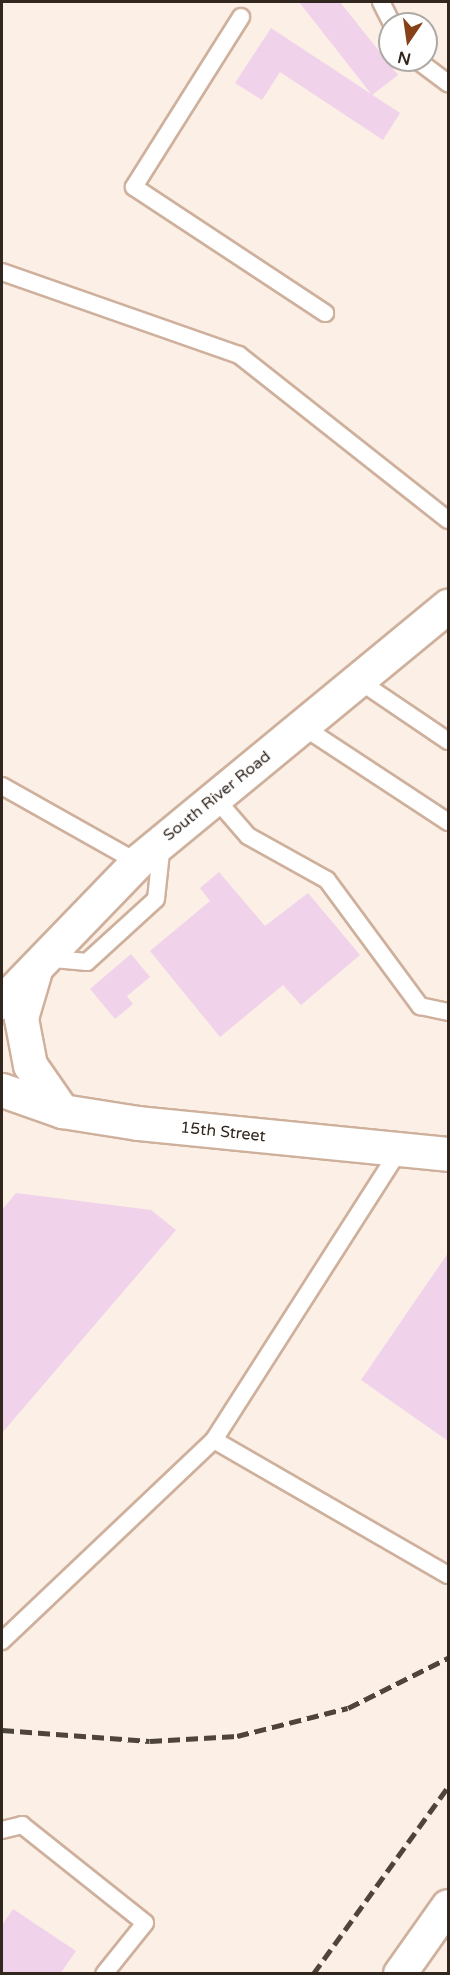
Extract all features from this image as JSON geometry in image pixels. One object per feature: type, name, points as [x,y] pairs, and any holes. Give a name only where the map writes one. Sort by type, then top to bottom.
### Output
[{"type":"street","name":"South River Road","points":[[2,1002],[136,862],[448,606]]},
{"type":"street","points":[[39,961],[21,1018],[30,1065],[62,1111]]},
{"type":"street","name":"15th Street","points":[[2,1090],[62,1111],[448,1154]]},
{"type":"street","points":[[400,1974],[448,1906]]},
{"type":"lane","points":[[242,17],[134,188],[325,313]]},
{"type":"lane","points":[[433,72],[448,83]]},
{"type":"lane","points":[[2,272],[239,355],[448,520]]},
{"type":"lane","points":[[358,680],[448,741]]},
{"type":"lane","points":[[302,726],[448,822]]},
{"type":"lane","points":[[2,786],[136,862]]},
{"type":"lane","points":[[215,798],[248,836],[327,880],[420,1006],[448,1012]]},
{"type":"lane","points":[[39,961],[87,962],[156,899],[162,841]]},
{"type":"lane","points":[[2,1641],[214,1440],[400,1149]]},
{"type":"lane","points":[[214,1440],[448,1575]]},
{"type":"lane","points":[[2,1830],[22,1825],[145,1923],[105,1974]]},
{"type":"building","points":[[299,2],[340,2],[378,50],[378,72],[396,72],[398,75],[372,95]]},
{"type":"building","points":[[271,28],[400,113],[383,140],[280,72],[262,100],[235,83]]},
{"type":"building","points":[[219,872],[265,926],[308,893],[360,955],[301,1005],[283,985],[220,1037],[150,951],[210,901],[200,888]]},
{"type":"building","points":[[131,954],[150,977],[127,996],[133,1004],[115,1019],[90,989]]},
{"type":"building","points":[[16,1193],[151,1210],[176,1230],[2,1433],[2,1210]]},
{"type":"building","points":[[448,1253],[448,1441],[361,1380]]},
{"type":"building","points":[[13,1909],[76,1951],[60,1974],[2,1974],[2,1925]]},
{"type":"railway","points":[[2,1730],[150,1741],[237,1736],[348,1708],[448,1658]]},
{"type":"railway","points":[[313,1974],[448,1787]]}]
